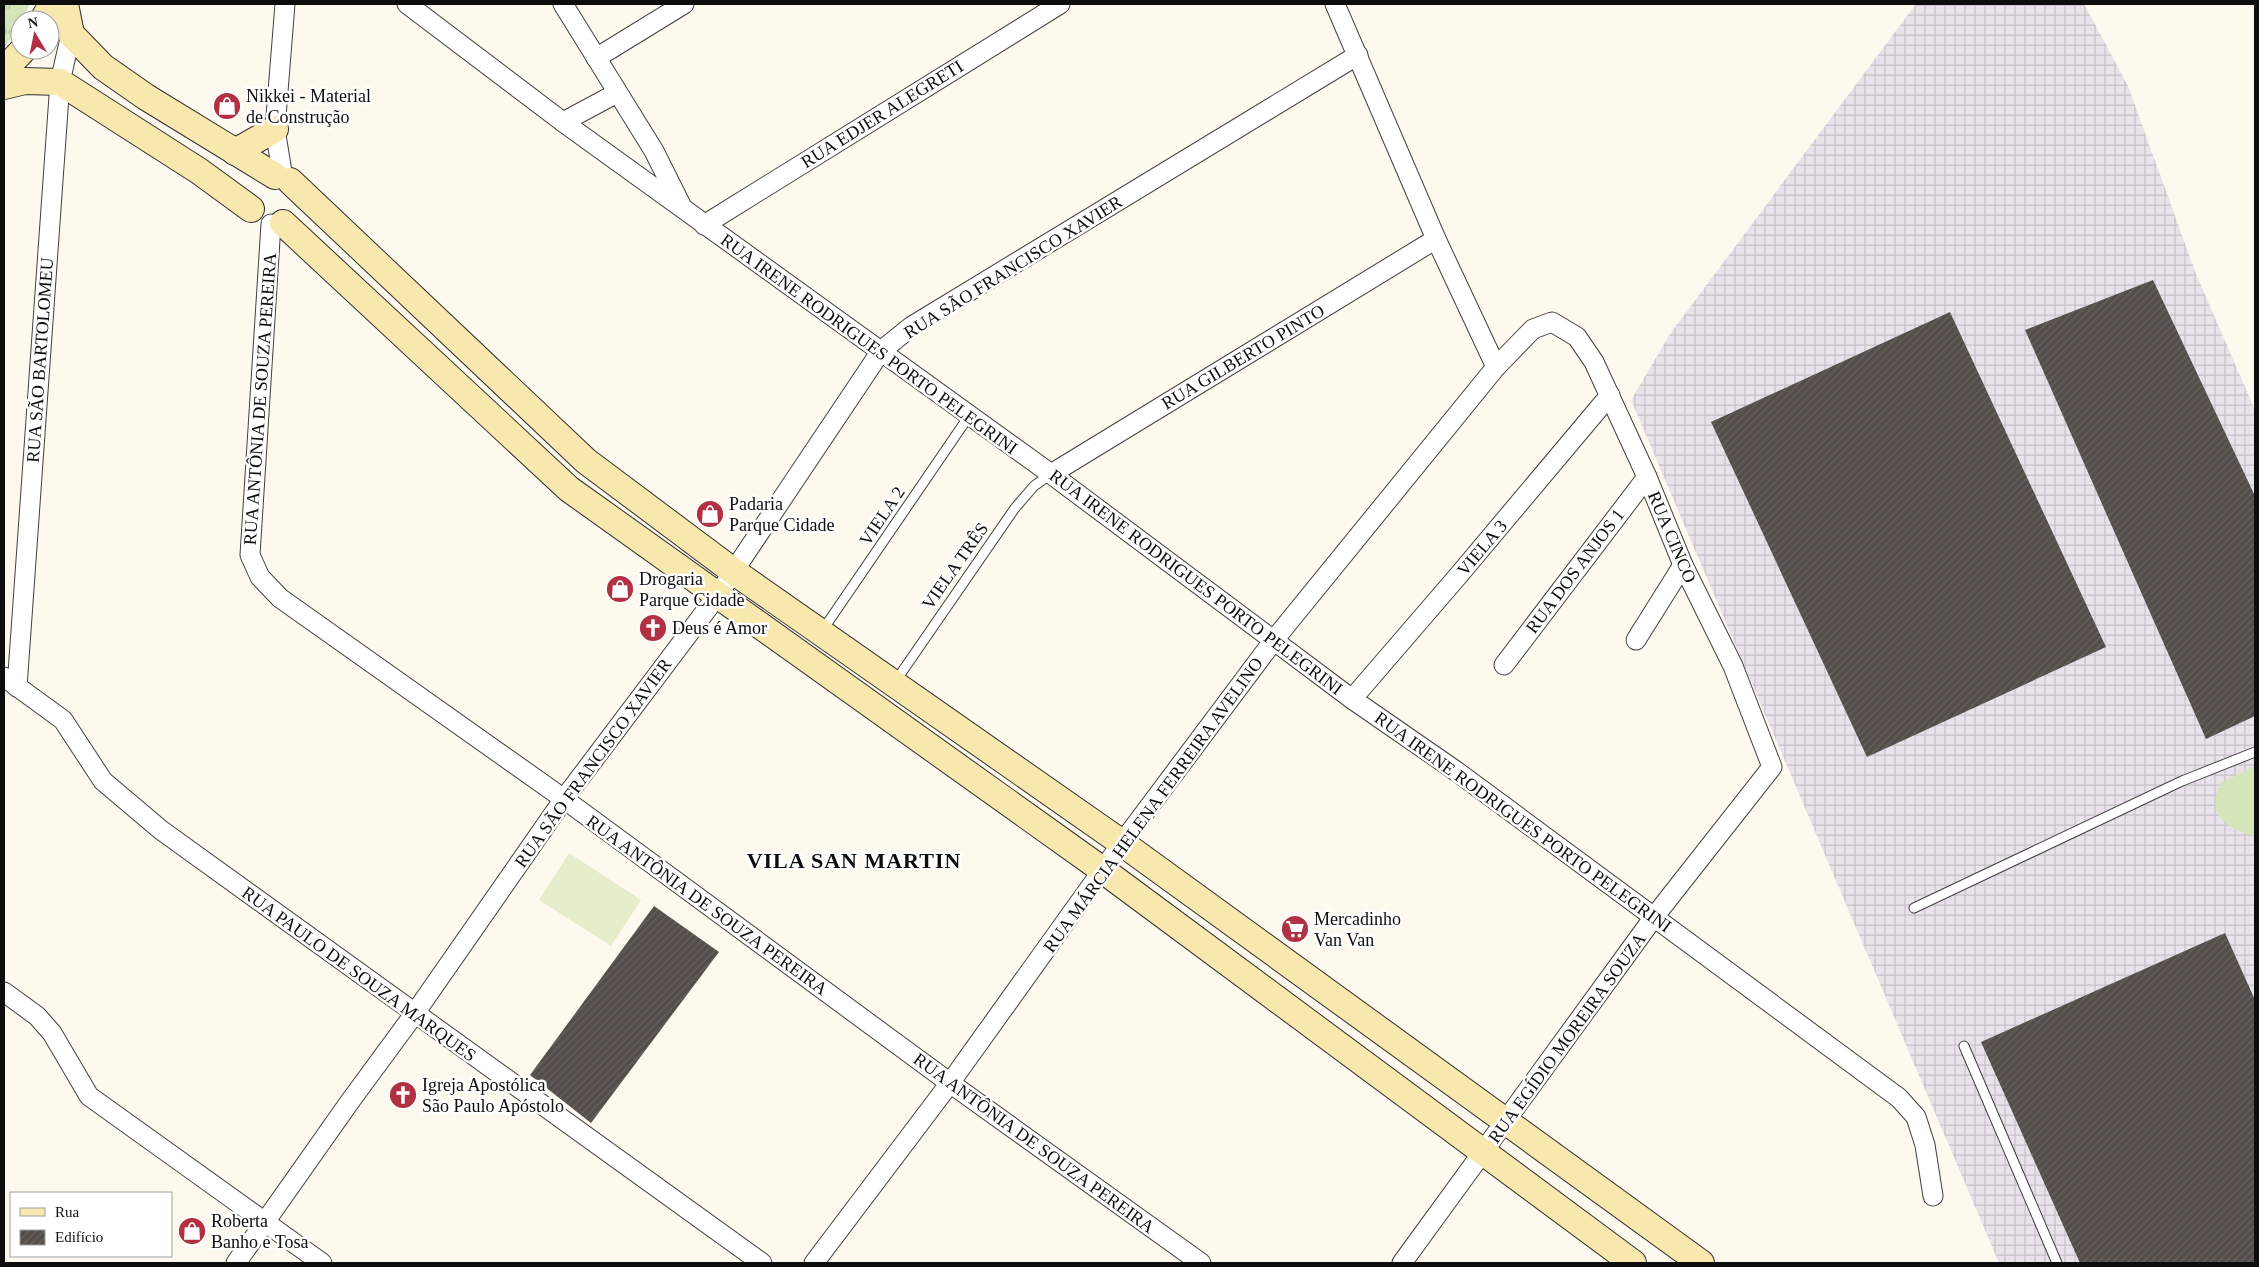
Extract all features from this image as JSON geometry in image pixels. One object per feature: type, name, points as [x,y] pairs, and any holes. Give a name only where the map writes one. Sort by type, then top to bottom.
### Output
[{"type":"main road","points":[[4,86],[25,81],[60,82],[199,171],[268,219],[296,212],[298,204],[295,188],[283,178],[235,152],[146,97],[103,67],[71,34],[65,4]]},
{"type":"main road","points":[[4,70],[14,60]]},
{"type":"main road","points":[[235,152],[275,129]]},
{"type":"main road","points":[[1633,1263],[1104,871],[569,489],[268,219],[250,201],[254,186],[260,180],[283,178],[586,461],[733,571],[1122,843],[1701,1263]]},
{"type":"street","points":[[283,178],[275,129],[285,4]]},
{"type":"street","name":"RUA IRENE RODRIGUES PORTO PELEGRINI","points":[[407,4],[563,122],[1051,474],[1352,699],[1464,777],[1899,1098],[1916,1118],[1925,1145],[1933,1196]]},
{"type":"street","points":[[563,4],[654,151],[682,208]]},
{"type":"street","points":[[596,58],[684,4]]},
{"type":"street","name":"RUA EDJER ALEGRETI","points":[[704,225],[1060,4]]},
{"type":"street","points":[[1335,4],[1436,239],[1496,368]]},
{"type":"street","name":"RUA SÃO BARTOLOMEU","points":[[10,682],[60,82],[71,34]]},
{"type":"street","name":"RUA SÃO FRANCISCO XAVIER","points":[[236,1263],[415,1013],[564,799],[717,596],[881,351],[912,326],[1358,55]]},
{"type":"street","points":[[563,122],[617,93]]},
{"type":"street","name":"RUA ANTÔNIA DE SOUZA PEREIRA","points":[[268,219],[250,555],[260,577],[280,598],[564,799],[950,1083],[1201,1263]]},
{"type":"street","name":"RUA GILBERTO PINTO","points":[[1051,474],[1436,239]]},
{"type":"street","name":"RUA MÁRCIA HELENA FERREIRA AVELINO","points":[[814,1263],[950,1083],[1104,871],[1122,843],[1274,640],[1496,368],[1533,329],[1552,322]]},
{"type":"street","name":"RUA CINCO","points":[[1552,322],[1577,337],[1594,362],[1647,477],[1683,566],[1733,666],[1772,767]]},
{"type":"street","name":"VIELA 3","points":[[1352,699],[1610,395]]},
{"type":"street","name":"RUA DOS ANJOS 1","points":[[1504,665],[1647,477]]},
{"type":"street","points":[[1636,640],[1683,566]]},
{"type":"street","name":"RUA PAULO DE SOUZA MARQUES","points":[[10,682],[63,720],[103,781],[161,830],[762,1263]]},
{"type":"street","name":"RUA EGÍDIO MOREIRA SOUZA","points":[[1402,1263],[1506,1123],[1654,917],[1772,767]]},
{"type":"street","points":[[4,992],[37,1016],[52,1033],[88,1096],[322,1263]]},
{"type":"lane","name":"VIELA 2","points":[[820,633],[969,416]]},
{"type":"lane","name":"VIELA TRÊS","points":[[893,684],[1015,508],[1034,486],[1051,474]]},
{"type":"lane","points":[[1914,908],[2182,781],[2255,752]]},
{"type":"lane","points":[[1964,1046],[2056,1263]]},
{"type":"shaded area","points":[[1916,4],[2084,4],[2128,86],[2196,274],[2255,410],[2255,1263],[1999,1263],[1631,400],[1670,334]]},
{"type":"green space","points":[[4,4],[30,4],[27,10],[10,10],[10,39],[4,48]]},
{"type":"green space","points":[[2255,766],[2255,836],[2227,824],[2221,819],[2215,804],[2221,783]]},
{"type":"green space","points":[[569,853],[641,900],[611,946],[539,900]]},
{"type":"building","points":[[2153,280],[2255,496],[2255,716],[2206,739],[2025,330]]},
{"type":"building","points":[[1950,312],[2106,647],[1867,757],[1711,422]]},
{"type":"building","points":[[654,906],[719,952],[591,1123],[530,1075]]},
{"type":"building","points":[[2225,933],[2255,1000],[2255,1263],[2080,1263],[1981,1042]]},
{"type":"place","name":"Nikkei - Material de Construção","points":[[227,106]]},
{"type":"place","name":"Padaria Parque Cidade","points":[[710,514]]},
{"type":"place","name":"Drogaria Parque Cidade","points":[[620,589]]},
{"type":"place","name":"Deus é Amor","points":[[653,628]]},
{"type":"place","name":"Mercadinho Van Van","points":[[1295,929]]},
{"type":"place","name":"Igreja Apostólica São Paulo Apóstolo","points":[[403,1095]]},
{"type":"place","name":"Roberta Banho e Tosa","points":[[192,1231]]},
{"type":"district","name":"VILA SAN MARTIN","points":[[854,860]]}]
